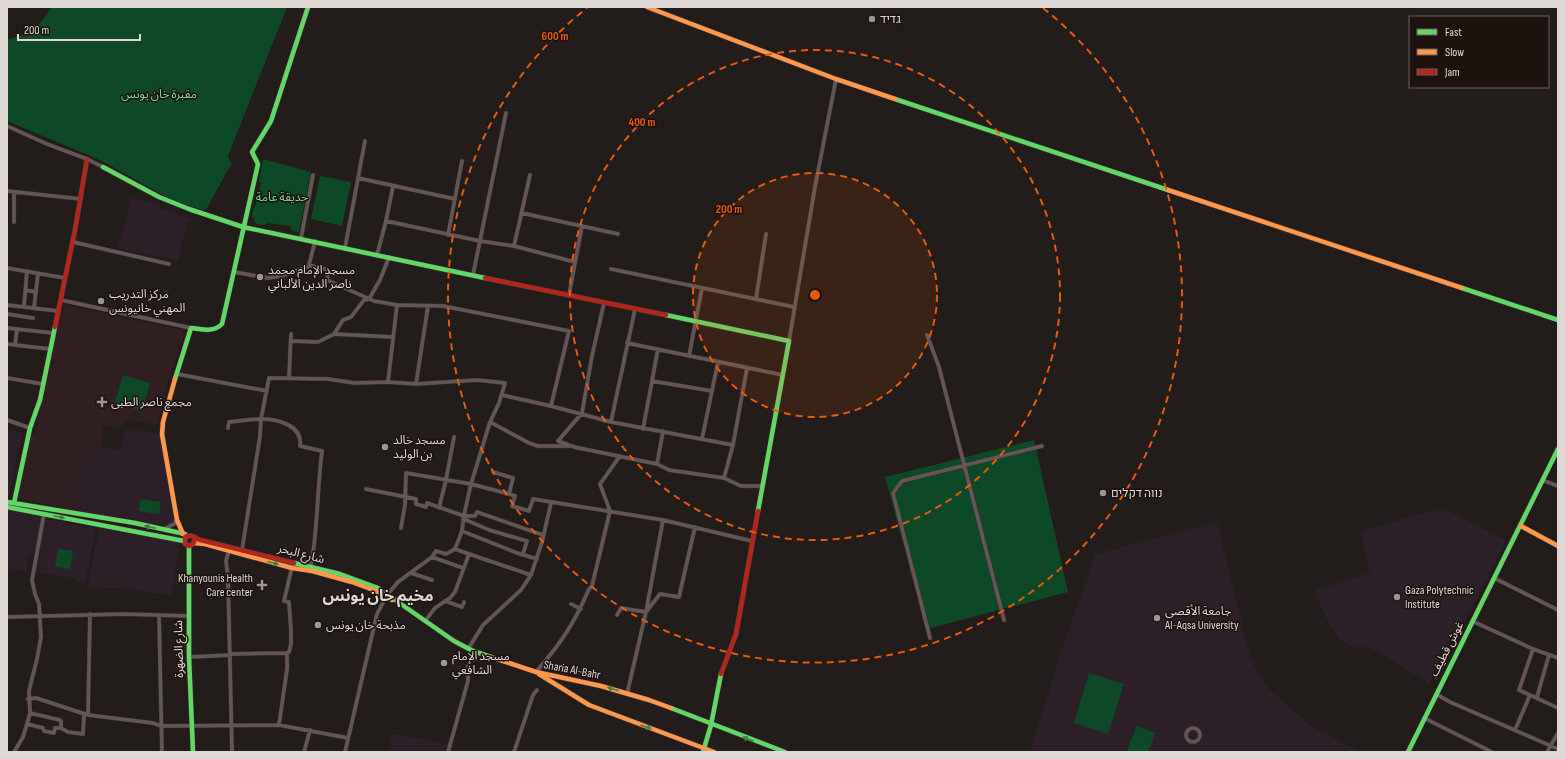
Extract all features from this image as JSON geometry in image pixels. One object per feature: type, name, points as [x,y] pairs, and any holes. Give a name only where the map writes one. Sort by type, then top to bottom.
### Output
[{"type":"street","points":[[61,300],[191,328],[214,330],[222,324],[258,164],[252,152],[271,121],[308,7]]},
{"type":"street","points":[[647,7],[836,79],[1558,320]]},
{"type":"street","points":[[703,750],[722,670],[736,634],[783,375],[815,187],[836,79]]},
{"type":"street","points":[[473,275],[506,113]]},
{"type":"street","points":[[7,126],[47,144],[87,159],[159,197],[189,210],[243,227],[789,341]]},
{"type":"street","points":[[345,248],[365,141]]},
{"type":"street","points":[[14,503],[30,428],[35,417],[43,384],[61,300],[81,199],[87,159]]},
{"type":"street","points":[[448,235],[462,161]]},
{"type":"street","points":[[301,238],[314,175]]},
{"type":"street","points":[[514,246],[530,176]]},
{"type":"street","points":[[358,178],[455,199]]},
{"type":"street","points":[[377,255],[393,186]]},
{"type":"street","points":[[7,191],[81,199]]},
{"type":"street","points":[[14,192],[14,222]]},
{"type":"street","points":[[522,213],[618,234]]},
{"type":"street","points":[[386,221],[448,235],[514,246],[575,262]]},
{"type":"street","points":[[568,295],[582,226]]},
{"type":"street","points":[[756,299],[766,234]]},
{"type":"street","points":[[234,272],[268,278],[281,276],[308,267],[315,241]]},
{"type":"street","points":[[73,242],[169,264]]},
{"type":"street","points":[[334,334],[343,320],[351,317],[364,300],[369,299],[380,280],[389,257]]},
{"type":"street","points":[[308,265],[328,270],[328,280],[369,299],[397,305],[443,306],[569,331],[551,406]]},
{"type":"street","points":[[7,268],[65,278]]},
{"type":"street","points":[[611,269],[794,307]]},
{"type":"street","points":[[24,307],[27,271]]},
{"type":"street","points":[[34,308],[38,273]]},
{"type":"street","points":[[689,356],[702,288]]},
{"type":"street","points":[[25,290],[36,292]]},
{"type":"street","points":[[604,303],[592,356],[582,413],[558,441],[574,447],[657,464],[669,470],[724,478],[740,486],[762,486]]},
{"type":"street","points":[[7,304],[58,311]]},
{"type":"street","points":[[388,382],[397,305]]},
{"type":"street","points":[[416,384],[428,306]]},
{"type":"street","points":[[611,422],[635,309]]},
{"type":"street","points":[[7,314],[33,318]]},
{"type":"street","points":[[7,328],[53,333]]},
{"type":"street","points":[[184,541],[186,534],[177,520],[162,434],[164,416],[191,328]]},
{"type":"street","points":[[15,345],[17,329]]},
{"type":"street","points":[[289,378],[291,334]]},
{"type":"street","points":[[291,341],[318,342],[334,334],[393,337]]},
{"type":"street","points":[[928,334],[939,367],[1004,620]]},
{"type":"street","points":[[627,343],[783,375]]},
{"type":"street","points":[[7,344],[50,349]]},
{"type":"street","points":[[643,428],[658,349]]},
{"type":"street","points":[[702,439],[718,362]]},
{"type":"street","points":[[724,478],[733,445],[747,368]]},
{"type":"street","points":[[177,374],[266,391]]},
{"type":"street","points":[[7,378],[43,384]]},
{"type":"street","points":[[242,550],[260,436],[261,419],[269,378],[328,379],[355,383],[388,382],[416,384],[463,381],[493,381],[505,383],[502,395],[490,422],[471,484],[462,531],[455,550]]},
{"type":"street","points":[[652,381],[712,392]]},
{"type":"street","points":[[502,395],[582,413],[611,422],[733,445]]},
{"type":"street","points":[[228,428],[229,422],[261,419],[290,425],[300,437],[300,446],[322,451],[316,532],[310,566]]},
{"type":"street","points":[[7,420],[30,428]]},
{"type":"street","points":[[490,422],[529,443],[538,446],[572,446]]},
{"type":"street","points":[[657,464],[663,431]]},
{"type":"street","points":[[439,508],[454,437]]},
{"type":"street","points":[[930,638],[893,493],[902,481],[1042,446]]},
{"type":"street","name":"غوش قطيف","points":[[1408,752],[1521,526],[1558,448]]},
{"type":"street","points":[[536,672],[558,647],[570,629],[581,609],[595,576],[610,511],[600,484],[620,456]]},
{"type":"street","points":[[493,472],[513,478],[509,494]]},
{"type":"street","points":[[401,528],[405,506],[406,473],[471,484],[509,494],[515,496],[512,506],[528,512],[533,499],[663,520],[752,541]]},
{"type":"street","points":[[1542,480],[1558,486]]},
{"type":"street","points":[[366,489],[416,499],[416,504],[426,507],[427,504],[490,530],[527,541],[523,554]]},
{"type":"street","points":[[7,502],[135,523],[186,534],[194,537],[194,543],[189,546],[184,541],[7,507]]},
{"type":"street","points":[[448,752],[468,681],[468,667],[471,650],[483,625],[521,590],[531,575],[537,559],[551,502]]},
{"type":"street","points":[[464,518],[475,516],[477,512],[543,535]]},
{"type":"street","points":[[14,752],[23,738],[30,713],[28,699],[41,637],[39,604],[32,580],[44,514]]},
{"type":"street","points":[[163,529],[174,524],[177,520]]},
{"type":"street","points":[[627,694],[646,612],[663,520]]},
{"type":"street","points":[[1521,526],[1558,546]]},
{"type":"street","points":[[646,612],[660,594],[679,597],[695,527]]},
{"type":"street","points":[[462,531],[537,559]]},
{"type":"street","name":"شارع البحر","points":[[194,537],[292,568],[352,582],[376,591],[398,602],[471,650],[536,672]]},
{"type":"street","name":"شارع البحر","points":[[194,543],[242,550],[310,566],[366,582],[378,588],[386,596]]},
{"type":"street","name":"شارع الضهرة","points":[[189,546],[188,616],[193,752]]},
{"type":"street","points":[[229,549],[226,561],[228,576],[232,752]]},
{"type":"street","points":[[345,752],[377,614],[386,596],[398,582],[432,556],[436,551],[446,554],[455,550],[531,575]]},
{"type":"street","points":[[425,621],[435,608],[456,592],[469,554]]},
{"type":"street","points":[[432,556],[464,568]]},
{"type":"street","points":[[279,725],[287,669],[287,653],[289,652],[291,644],[289,602],[284,601],[293,562]]},
{"type":"street","points":[[412,572],[432,580]]},
{"type":"street","points":[[1494,578],[1558,610]]},
{"type":"street","points":[[445,601],[462,607],[464,602]]},
{"type":"street","points":[[571,604],[581,609]]},
{"type":"street","points":[[617,615],[621,608],[646,612]]},
{"type":"street","points":[[27,724],[43,728],[44,731],[54,733],[55,728],[62,728],[68,732],[83,734],[86,714],[90,614]]},
{"type":"street","points":[[7,617],[90,614],[188,616]]},
{"type":"street","points":[[159,616],[162,752]]},
{"type":"street","points":[[1472,622],[1533,650],[1558,658]]},
{"type":"street","points":[[1533,650],[1519,690],[1558,708]]},
{"type":"street","points":[[189,657],[232,654],[287,653]]},
{"type":"street","points":[[1537,697],[1549,655]]},
{"type":"street","name":"Sharia Al-Bahr","points":[[536,672],[601,686],[649,700],[710,725],[785,752]]},
{"type":"street","name":"Sharia Al-Bahr","points":[[536,672],[589,705],[703,750],[714,752]]},
{"type":"street","points":[[514,752],[533,695],[537,690]]},
{"type":"street","points":[[1436,694],[1450,702],[1558,749]]},
{"type":"street","points":[[1515,730],[1530,695]]},
{"type":"street","points":[[28,699],[36,698],[86,714],[153,723],[161,726],[279,725],[348,738]]},
{"type":"street","points":[[30,713],[60,720],[62,721],[62,728]]},
{"type":"street","points":[[1424,718],[1492,752]]},
{"type":"street","points":[[304,752],[310,730]]},
{"type":"street","points":[[1547,752],[1558,733]]},
{"type":"shaded area","points":[[131,198],[160,204],[160,208],[190,218],[184,238],[182,239],[178,260],[118,249]]},
{"type":"shaded area","name":"مجمع ناصر الطبى","points":[[62,304],[182,330],[184,334],[167,386],[158,425],[126,419],[123,428],[103,425],[102,446],[86,443],[72,510],[13,497],[26,432],[35,434]]},
{"type":"shaded area","points":[[126,428],[161,435],[175,527],[72,510],[86,443],[121,450]]},
{"type":"shaded area","points":[[7,430],[23,432],[9,496],[7,495]]},
{"type":"shaded area","points":[[7,507],[43,515],[36,550],[29,555],[26,572],[7,568]]},
{"type":"shaded area","name":"Gaza Polytechnic Institute","points":[[1441,508],[1507,541],[1455,640],[1449,640],[1429,683],[1380,653],[1364,646],[1356,648],[1340,640],[1325,616],[1314,590],[1370,573],[1361,531]]},
{"type":"shaded area","points":[[45,519],[96,528],[85,583],[76,581],[76,578],[34,572]]},
{"type":"shaded area","name":"جامعة الأقصى Al-Aqsa University","points":[[1217,522],[1250,657],[1258,674],[1270,690],[1311,726],[1361,752],[1030,752],[1062,648],[1096,554]]},
{"type":"shaded area","points":[[99,527],[179,542],[180,545],[175,569],[172,596],[130,589],[88,587]]},
{"type":"shaded area","points":[[392,734],[450,745],[448,752],[387,752]]},
{"type":"green space","name":"مقبرة خان يونس","points":[[52,7],[287,7],[228,156],[232,165],[230,166],[207,208],[203,210],[174,201],[100,160],[7,121],[7,40],[34,31]]},
{"type":"green space","name":"حديقة عامة","points":[[263,159],[311,172],[299,232],[292,231],[290,226],[268,223],[264,225],[256,224],[252,216],[261,183],[259,181]]},
{"type":"green space","points":[[320,176],[351,182],[342,226],[311,219]]},
{"type":"green space","points":[[123,375],[150,383],[142,411],[115,403]]},
{"type":"green space","points":[[1034,440],[1068,592],[927,629],[885,477]]},
{"type":"green space","points":[[140,499],[161,502],[159,514],[139,511]]},
{"type":"green space","points":[[58,549],[73,551],[70,569],[55,567]]},
{"type":"green space","points":[[1089,673],[1124,684],[1108,734],[1074,723]]},
{"type":"green space","points":[[1137,726],[1155,733],[1148,752],[1126,752]]},
{"type":"traffic: fast","points":[[175,379],[191,328],[203,330],[215,329],[222,324],[258,164],[252,152],[271,121],[308,7]]},
{"type":"traffic: fast","points":[[895,99],[1168,190]]},
{"type":"traffic: fast","points":[[103,167],[159,197],[189,209],[243,227],[485,278]]},
{"type":"traffic: fast","points":[[1462,288],[1558,320]]},
{"type":"traffic: fast","points":[[666,315],[789,341],[758,511]]},
{"type":"traffic: fast","points":[[14,503],[30,428],[40,400],[55,327]]},
{"type":"traffic: fast","points":[[1408,752],[1558,449]]},
{"type":"traffic: fast","points":[[7,502],[135,523],[185,534]]},
{"type":"traffic: fast","points":[[7,507],[184,541]]},
{"type":"traffic: fast","points":[[189,546],[189,657],[193,752]]},
{"type":"traffic: fast","points":[[294,563],[340,574],[378,588],[454,641],[473,651],[491,657]]},
{"type":"traffic: fast","points":[[703,752],[711,725],[721,674]]},
{"type":"traffic: fast","points":[[671,708],[785,752]]},
{"type":"traffic: slow","points":[[647,7],[836,79],[895,99]]},
{"type":"traffic: slow","points":[[1168,190],[1462,288]]},
{"type":"traffic: slow","points":[[175,379],[163,422],[162,434],[177,520],[183,534]]},
{"type":"traffic: slow","points":[[1521,526],[1558,546]]},
{"type":"traffic: slow","points":[[194,543],[205,544],[292,568],[312,571],[352,582],[376,591],[392,600]]},
{"type":"traffic: slow","points":[[491,657],[536,672],[601,686],[671,708]]},
{"type":"traffic: slow","points":[[539,674],[589,705],[714,752]]},
{"type":"traffic: jam","points":[[55,327],[75,230],[87,159]]},
{"type":"traffic: jam","points":[[485,278],[666,315]]},
{"type":"traffic: jam","points":[[721,674],[736,634],[758,511]]},
{"type":"traffic: jam","points":[[194,537],[195,540],[193,544],[189,546],[185,544],[185,537],[191,536],[195,537],[200,540],[294,563]]},
{"type":"place","name":"גדיד","points":[[872,19]]},
{"type":"place","name":"مسجد الإمام محمد ناصر الدين الألباني","points":[[260,277]]},
{"type":"place","name":"مركز التدريب المهني خانيونس","points":[[101,301]]},
{"type":"place","name":"مجمع ناصر الطبى","points":[[102,402]]},
{"type":"place","name":"مسجد خالد بن الوليد","points":[[385,447]]},
{"type":"place","name":"נווה דקלים","points":[[1103,493]]},
{"type":"place","name":"Khanyounis Health Care center","points":[[262,585]]},
{"type":"place","name":"Gaza Polytechnic Institute","points":[[1397,597]]},
{"type":"place","name":"جامعة الأقصى Al-Aqsa University","points":[[1157,618]]},
{"type":"place","name":"مذبحة خان يونس","points":[[318,625]]},
{"type":"place","name":"مسجد الإمام الشافعي","points":[[444,663]]},
{"type":"district","name":"مخيم خان يونس","points":[[378,596]]}]
